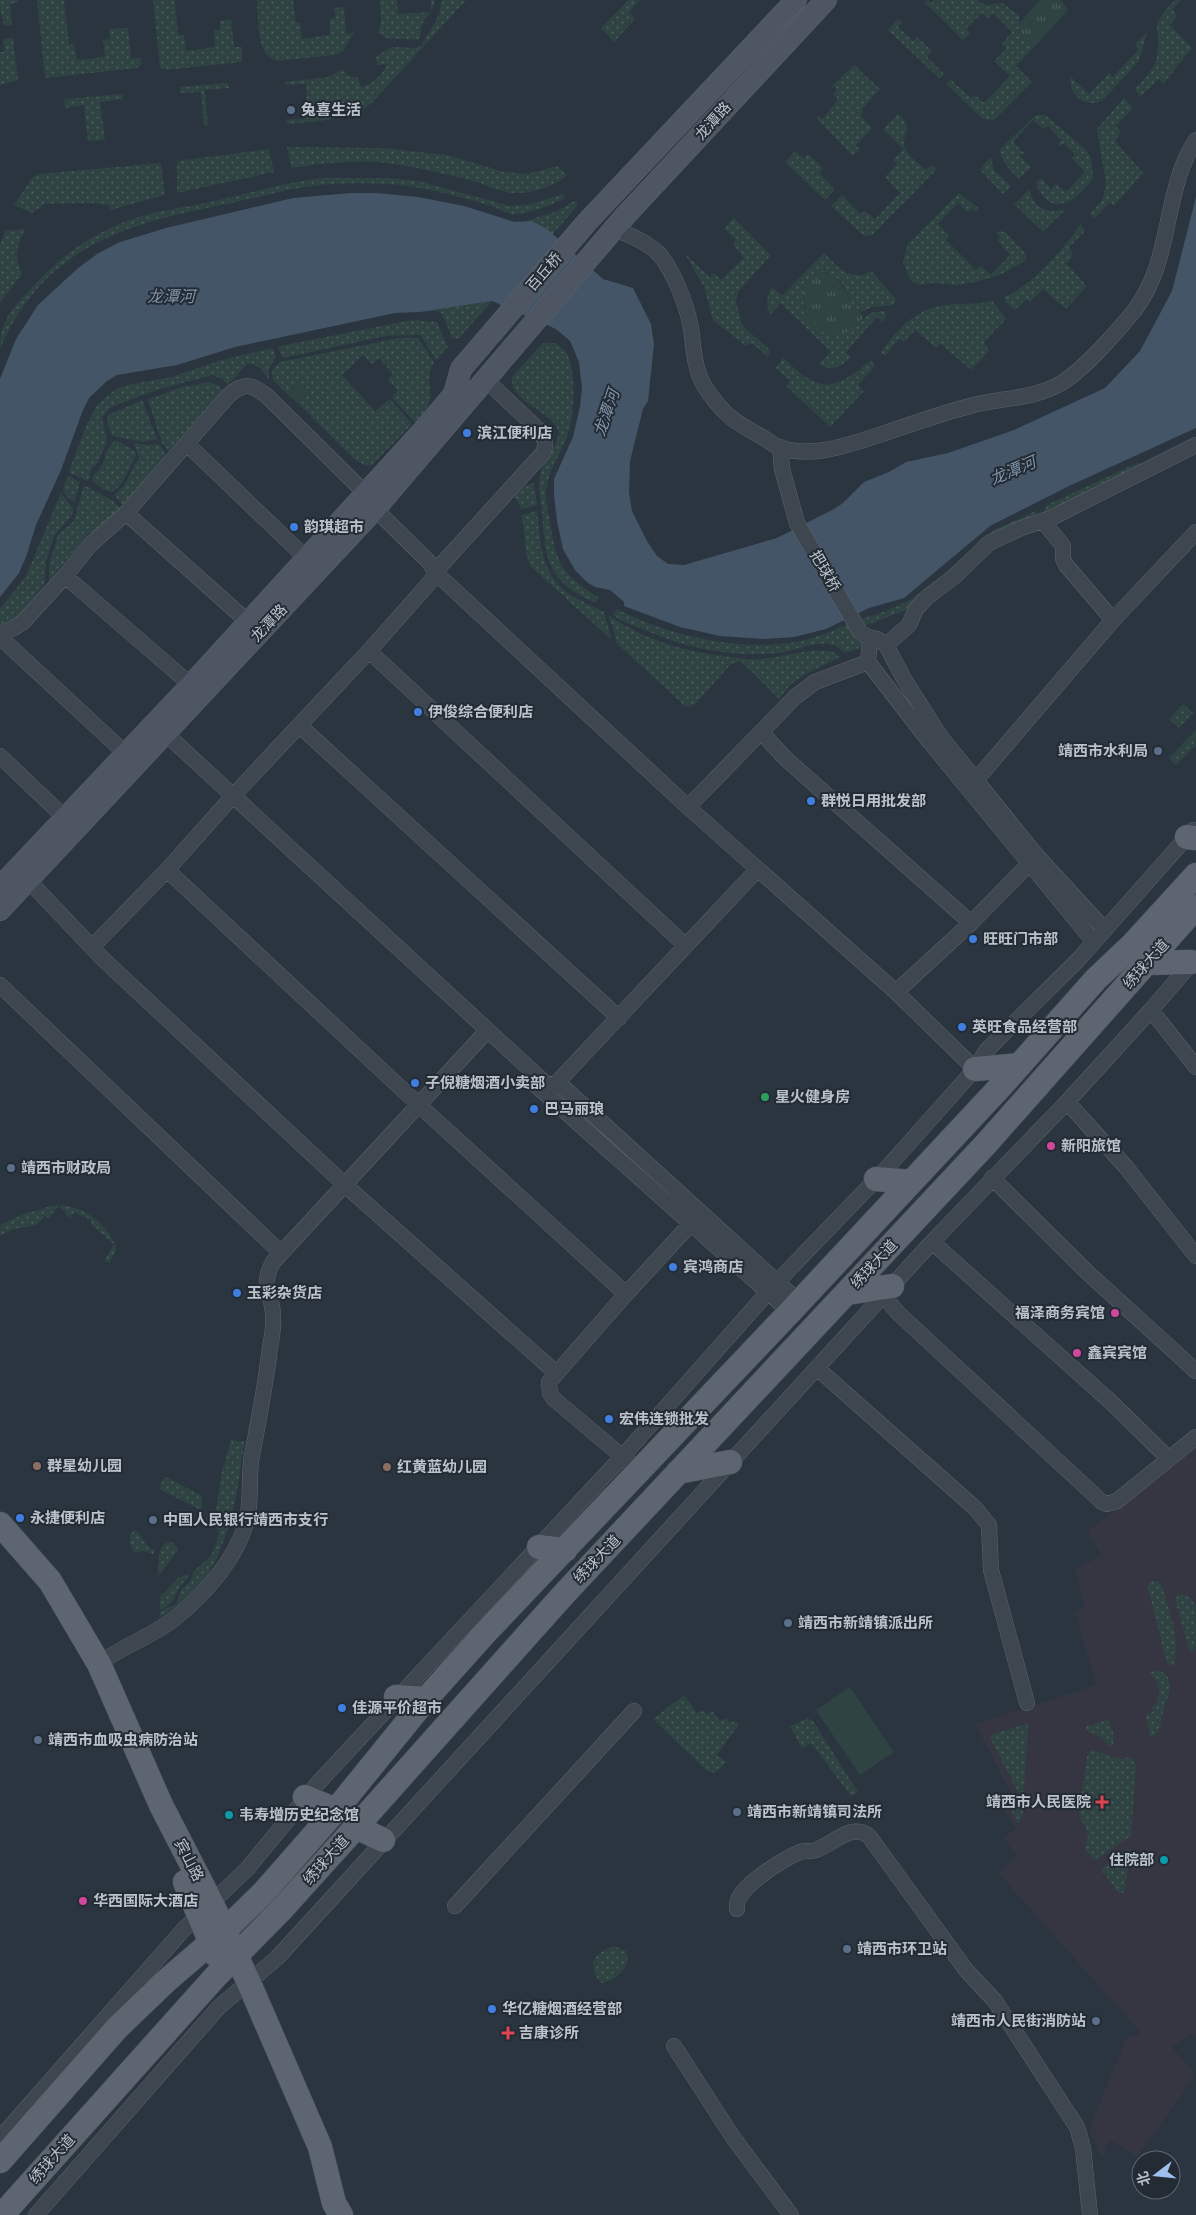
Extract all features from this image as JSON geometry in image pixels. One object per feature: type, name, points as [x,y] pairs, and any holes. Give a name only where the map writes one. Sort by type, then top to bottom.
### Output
[{"type":"main road","name":"龙潭路","points":[[582,229],[796,0]]},
{"type":"main road","name":"龙潭路","points":[[609,237],[826,0]]},
{"type":"main road","name":"百丘桥","points":[[506,316],[582,229]]},
{"type":"main road","name":"百丘桥","points":[[530,328],[609,237]]},
{"type":"main road","name":"龙潭路","points":[[2,882],[191,685],[306,558],[370,501],[420,434],[454,394],[461,369],[506,316]]},
{"type":"main road","name":"龙潭路","points":[[0,910],[162,737],[370,501],[486,380],[530,328]]},
{"type":"main road","name":"绣球大道","points":[[0,2160],[117,2028],[264,1892],[336,1810],[426,1700],[486,1632],[565,1550],[630,1464],[794,1307],[1020,1065],[1096,979],[1133,944],[1196,876]]},
{"type":"main road","name":"绣球大道","points":[[2,2215],[229,1963],[356,1827],[565,1592],[985,1145],[1196,907]]},
{"type":"main road","points":[[1146,963],[1194,960]]},
{"type":"main road","points":[[975,1069],[1020,1065]]},
{"type":"main road","points":[[876,1179],[911,1182]]},
{"type":"main road","points":[[847,1293],[888,1291]]},
{"type":"main road","points":[[678,1472],[730,1462]]},
{"type":"main road","name":"宾山路","points":[[0,1524],[50,1581],[99,1664],[216,1937],[320,2147],[334,2203],[341,2215]]},
{"type":"main road","name":"宾山路","points":[[0,1542],[37,1587],[85,1670],[186,1883],[205,1910]]},
{"type":"main road","points":[[539,1547],[565,1550]]},
{"type":"main road","points":[[396,1696],[426,1700]]},
{"type":"main road","points":[[305,1797],[336,1810]]},
{"type":"main road","points":[[356,1827],[383,1840]]},
{"type":"main road","name":"宾山路","points":[[242,1988],[310,2153],[327,2208],[332,2215]]},
{"type":"street","points":[[609,237],[645,243],[659,255],[669,270],[686,310],[692,334],[693,354],[704,387],[732,420],[780,448],[801,451],[823,451],[848,446],[973,405],[1026,397],[1063,382],[1134,311],[1144,294],[1156,270],[1166,238],[1179,173],[1196,140]]},
{"type":"street","points":[[92,947],[167,870],[229,800],[369,651],[535,463],[546,446],[540,431],[486,380]]},
{"type":"street","points":[[125,753],[0,636],[23,622],[90,545],[126,513],[172,459],[188,445],[229,395],[240,388],[250,386],[256,388],[267,396],[370,501],[429,562],[436,573],[688,807],[896,992],[975,1069]]},
{"type":"street","points":[[188,445],[306,558]]},
{"type":"street","points":[[886,645],[909,624],[916,608],[926,598],[955,576],[989,543],[1019,529],[1043,521],[1196,445]]},
{"type":"street","name":"把球桥","points":[[780,448],[782,469],[797,524],[852,618],[864,636],[870,638]]},
{"type":"street","points":[[126,513],[247,621]]},
{"type":"street","points":[[1043,521],[1063,546],[1063,559],[1066,565],[1113,620]]},
{"type":"street","points":[[976,780],[1113,620],[1196,532]]},
{"type":"street","points":[[65,576],[191,685]]},
{"type":"street","points":[[1094,942],[929,742],[868,662],[870,638],[877,639],[886,645],[904,679],[940,736],[1038,858],[1104,930]]},
{"type":"street","points":[[369,651],[686,945]]},
{"type":"street","points":[[688,807],[795,697],[815,682],[868,662]]},
{"type":"street","points":[[300,726],[619,1018]]},
{"type":"street","points":[[761,732],[784,758],[971,923]]},
{"type":"street","points":[[162,737],[484,1034],[696,1218],[794,1307]]},
{"type":"street","points":[[0,756],[65,818]]},
{"type":"street","points":[[0,2138],[111,2010],[205,1910],[247,1869],[305,1797],[396,1696],[539,1547],[630,1464],[772,1288],[876,1179],[975,1069],[986,1051],[1094,942],[1193,834]]},
{"type":"street","points":[[896,992],[971,923],[1030,863]]},
{"type":"street","points":[[550,1090],[758,869]]},
{"type":"street","points":[[167,870],[419,1105],[626,1294]]},
{"type":"street","points":[[27,879],[92,947],[345,1185],[555,1372]]},
{"type":"street","points":[[36,2215],[219,2008],[277,1958],[730,1462],[818,1369],[932,1242],[1067,1102],[1194,960]]},
{"type":"street","points":[[0,984],[280,1252]]},
{"type":"street","points":[[1151,1010],[1196,1067]]},
{"type":"street","points":[[99,1664],[174,1619],[206,1588],[226,1565],[246,1521],[250,1500],[252,1457],[263,1400],[274,1315],[265,1284],[268,1270],[280,1252],[345,1185],[484,1034]]},
{"type":"street","points":[[1067,1102],[1126,1167],[1196,1256]]},
{"type":"street","points":[[992,1178],[1086,1272],[1196,1371]]},
{"type":"street","points":[[630,1464],[554,1398],[548,1388],[549,1382],[555,1372],[696,1218]]},
{"type":"street","points":[[932,1242],[1112,1403],[1170,1460]]},
{"type":"street","points":[[888,1291],[898,1313],[1102,1502],[1112,1504],[1117,1501],[1170,1460],[1196,1437]]},
{"type":"street","points":[[818,1369],[975,1508],[986,1520],[990,1532],[992,1570],[1027,1703]]},
{"type":"street","points":[[455,1906],[634,1711]]},
{"type":"street","points":[[737,1909],[739,1898],[747,1887],[797,1853],[806,1850],[818,1850],[855,1830],[862,1831],[869,1836],[966,1970],[995,2001],[1077,2126],[1085,2158],[1090,2215]]},
{"type":"street","points":[[674,2046],[732,2136],[791,2215]]},
{"type":"shaded area","name":"靖西市人民医院","points":[[1196,1445],[1196,2036],[1192,2034],[1172,2047],[1196,2075],[1142,2150],[1131,2150],[1131,2153],[1110,2140],[1102,2157],[1089,2129],[1126,2039],[1131,2035],[1138,2036],[1141,2033],[999,1874],[1017,1855],[1003,1838],[1016,1829],[1001,1806],[1013,1798],[975,1724],[1096,1685],[1075,1611],[1085,1607],[1075,1570],[1101,1555],[1088,1531]]},
{"type":"green space","points":[[0,0],[18,0],[19,2],[10,4],[12,25],[4,26],[0,10]]},
{"type":"green space","points":[[37,0],[64,0],[69,44],[74,44],[77,60],[105,57],[103,40],[110,39],[109,29],[128,28],[131,59],[141,58],[141,64],[137,68],[45,78]]},
{"type":"green space","points":[[153,0],[175,0],[178,35],[184,35],[186,51],[215,47],[214,30],[220,30],[220,21],[231,19],[234,47],[242,47],[242,62],[166,70],[160,68]]},
{"type":"green space","points":[[257,0],[293,0],[296,23],[300,23],[302,39],[330,35],[330,19],[336,17],[334,8],[344,7],[346,34],[354,33],[343,51],[334,55],[276,61],[264,51],[261,43]]},
{"type":"green space","points":[[380,0],[397,0],[398,14],[431,12],[421,27],[418,40],[386,38],[378,33],[381,23]]},
{"type":"green space","points":[[431,0],[435,0],[433,8],[431,12]]},
{"type":"green space","points":[[442,0],[466,0],[372,103],[358,113],[321,121],[287,124],[286,120],[308,118],[306,84],[285,85],[285,82],[329,77],[342,69],[348,75],[358,78],[361,87],[373,82],[380,76],[387,64],[377,65],[376,57],[391,47],[417,48],[422,45],[439,15]]},
{"type":"green space","points":[[628,0],[640,0],[629,12],[635,19],[614,42],[601,28]]},
{"type":"green space","points":[[928,0],[932,3],[934,0],[976,0],[986,5],[1003,3],[1019,16],[1020,31],[1034,47],[1016,66],[1032,82],[994,120],[983,119],[946,84],[950,79],[971,98],[975,95],[984,103],[1010,76],[994,61],[1007,48],[1002,44],[1012,32],[993,13],[988,18],[982,13],[966,29],[970,33],[963,40],[925,3]]},
{"type":"green space","points":[[1040,0],[1061,0],[1068,10],[1034,47],[1020,31],[1018,25]]},
{"type":"green space","points":[[1175,0],[1181,0],[1173,9],[1177,16],[1170,25],[1192,48],[1164,83],[1159,79],[1140,97],[1135,89],[1156,62],[1158,22],[1166,9]]},
{"type":"green space","points":[[898,19],[902,23],[898,27],[913,41],[917,37],[932,51],[927,57],[944,74],[940,79],[888,30]]},
{"type":"green space","points":[[1147,32],[1139,61],[1104,99],[1092,103],[1080,99],[1076,95],[1072,90],[1071,77],[1089,94],[1109,73],[1113,77],[1139,49],[1135,44]]},
{"type":"green space","points":[[13,38],[18,80],[0,85],[0,52],[5,52],[3,39]]},
{"type":"green space","points":[[854,65],[880,89],[863,108],[861,116],[872,128],[856,145],[860,149],[853,156],[817,119],[819,116],[823,119],[838,99],[833,94],[837,90],[832,86]]},
{"type":"green space","points":[[228,83],[229,88],[205,90],[208,126],[204,126],[201,92],[180,93],[180,87]]},
{"type":"green space","points":[[123,94],[123,99],[100,102],[105,140],[88,141],[84,105],[65,108],[64,99]]},
{"type":"green space","points":[[1124,98],[1133,108],[1116,126],[1121,132],[1115,141],[1143,173],[1114,206],[1110,202],[1095,218],[1090,214],[1102,201],[1106,184],[1097,129]]},
{"type":"green space","points":[[898,114],[906,125],[904,145],[908,153],[926,170],[932,165],[937,169],[872,235],[864,236],[831,206],[842,195],[861,214],[865,211],[875,219],[900,193],[885,177],[897,164],[893,160],[903,149],[883,129]]},
{"type":"green space","points":[[1036,115],[1045,115],[1049,118],[1087,151],[1091,158],[1093,177],[1080,194],[1064,203],[1056,204],[1048,201],[1036,183],[1041,178],[1051,189],[1056,184],[1066,192],[1085,172],[1072,158],[1075,154],[1064,143],[1060,146],[1058,144],[1061,140],[1048,126],[1043,129],[1033,120],[1013,142],[1024,153],[1020,156],[1031,167],[1019,179],[1006,166],[1002,158],[1000,149]]},
{"type":"green space","points":[[287,147],[382,148],[447,155],[504,172],[527,174],[557,166],[567,175],[555,184],[538,190],[513,193],[446,174],[387,163],[351,162],[291,168]]},
{"type":"green space","points":[[269,149],[274,172],[177,193],[177,161]]},
{"type":"green space","points":[[795,151],[804,158],[808,154],[823,168],[819,173],[835,189],[825,200],[785,162]]},
{"type":"green space","points":[[991,157],[994,170],[1011,186],[1003,194],[981,171],[982,166]]},
{"type":"green space","points":[[161,163],[165,195],[110,210],[109,205],[92,203],[45,204],[32,213],[14,205],[32,178],[39,174]]},
{"type":"green space","points":[[323,178],[388,178],[418,181],[510,206],[531,204],[563,194],[565,197],[540,209],[512,214],[466,199],[414,187],[357,183],[315,185],[159,219],[125,230],[94,244],[66,262],[41,285],[19,313],[0,349],[4,325],[16,306],[60,260],[98,234],[127,221],[149,214]]},
{"type":"green space","points":[[1030,189],[1034,201],[1042,208],[1053,211],[1066,209],[1043,232],[1014,204]]},
{"type":"green space","points":[[959,193],[978,208],[977,212],[972,209],[968,212],[958,203],[938,224],[949,235],[946,240],[976,270],[981,266],[991,275],[1010,255],[997,240],[1000,237],[996,233],[999,231],[1005,232],[1026,254],[1026,260],[1000,275],[975,282],[958,285],[933,283],[919,285],[911,281],[903,263],[908,244]]},
{"type":"green space","points":[[574,201],[577,202],[577,206],[552,235],[547,229],[523,222],[558,211]]},
{"type":"green space","points":[[734,218],[771,255],[738,292],[736,301],[742,325],[770,350],[768,357],[752,343],[746,346],[713,320],[704,287],[685,254],[710,277],[714,273],[721,280],[744,258],[733,245],[736,240],[724,229]]},
{"type":"green space","points":[[1081,224],[1085,231],[1069,247],[1073,256],[1066,264],[1087,286],[1066,309],[1043,289],[1030,302],[1026,299],[1015,310],[1005,302],[1004,297],[1025,285],[1046,266]]},
{"type":"green space","points":[[25,229],[17,252],[22,274],[0,303],[0,245],[5,231]]},
{"type":"green space","points":[[824,253],[847,273],[859,275],[872,272],[896,299],[894,305],[873,307],[861,312],[852,304],[841,281],[827,272],[821,272],[813,276],[804,288],[804,310],[853,328],[870,313],[884,311],[887,314],[883,322],[877,317],[846,352],[851,357],[848,361],[832,368],[819,364],[831,352],[781,303],[770,315],[767,304],[772,287],[782,296]]},
{"type":"green space","points":[[821,272],[833,275],[837,279],[863,318],[845,333],[825,333],[811,324],[805,315],[804,288],[813,276]]},
{"type":"green space","points":[[492,301],[459,338],[455,339],[452,337],[442,314],[436,311],[420,312]]},
{"type":"green space","points":[[992,301],[1006,319],[984,342],[989,351],[971,370],[941,344],[936,348],[915,330],[904,342],[899,339],[885,356],[881,352],[908,321],[925,311],[945,305]]},
{"type":"green space","points":[[412,320],[437,322],[448,347],[436,360],[421,336],[417,335],[386,336],[283,358],[278,348],[280,346]]},
{"type":"green space","points":[[399,338],[418,338],[434,362],[429,378],[431,397],[429,404],[415,423],[392,397],[398,390],[388,380],[393,374],[379,358],[372,364],[363,355],[342,375],[375,411],[390,399],[412,424],[372,465],[365,465],[355,460],[299,404],[310,392],[299,381],[287,394],[273,380],[272,370],[280,362]]},
{"type":"green space","points":[[543,343],[556,343],[566,353],[570,362],[573,383],[573,408],[567,437],[549,477],[546,490],[546,502],[552,535],[562,566],[576,582],[598,597],[596,603],[567,586],[558,577],[547,555],[539,479],[559,433],[555,425],[548,418],[518,394],[513,386],[512,377]]},
{"type":"green space","points":[[273,348],[276,357],[269,368],[269,379],[260,368],[251,363],[247,364],[228,385],[222,379],[212,375],[157,390],[109,408],[102,418],[107,441],[98,462],[90,471],[89,479],[87,481],[70,473],[69,471],[87,424],[97,405],[116,389],[127,385],[172,377],[218,361]]},
{"type":"green space","points":[[783,358],[807,378],[817,383],[827,384],[846,379],[871,360],[875,366],[858,385],[864,391],[830,427],[786,386],[790,381],[776,368]]},
{"type":"green space","points":[[299,381],[310,392],[299,404],[287,394]]},
{"type":"green space","points":[[208,382],[220,386],[223,390],[169,451],[162,443],[148,400],[179,388]]},
{"type":"green space","points":[[142,400],[157,439],[143,442],[113,436],[107,424],[108,415]]},
{"type":"green space","points":[[114,441],[118,441],[136,452],[136,456],[123,480],[113,492],[100,487],[92,478],[103,464],[106,452]]},
{"type":"green space","points":[[134,443],[159,444],[166,454],[124,506],[114,495],[124,486],[139,457]]},
{"type":"green space","points":[[1139,462],[1143,467],[1045,513],[1044,509],[1047,505]]},
{"type":"green space","points":[[69,476],[80,482],[75,501],[70,500],[63,491]]},
{"type":"green space","points":[[534,483],[537,505],[521,509],[517,500],[513,497],[526,485]]},
{"type":"green space","points":[[84,485],[113,501],[120,508],[99,530],[88,534],[49,581],[49,565],[58,535],[74,521]]},
{"type":"green space","points":[[61,493],[73,508],[72,515],[54,536],[46,561],[45,582],[16,619],[0,625],[0,609],[26,576]]},
{"type":"green space","points":[[537,511],[539,534],[547,567],[560,586],[569,594],[604,612],[612,640],[530,566],[526,552],[522,515]]},
{"type":"green space","points":[[1036,511],[1038,517],[911,608],[861,627],[858,620],[886,611],[910,600],[940,577],[994,530]]},
{"type":"green space","points":[[617,609],[637,619],[682,634],[706,640],[755,645],[806,640],[850,623],[862,644],[858,649],[845,653],[831,644],[822,644],[777,653],[727,653],[679,643],[630,624],[613,615]]},
{"type":"green space","points":[[608,615],[635,631],[663,643],[708,654],[757,659],[803,652],[825,651],[840,657],[804,675],[791,684],[779,699],[741,661],[731,664],[696,703],[691,707],[685,706],[616,643],[615,634]]},
{"type":"green space","points":[[1183,704],[1193,713],[1179,728],[1169,719]]},
{"type":"green space","points":[[1196,730],[1196,745],[1176,765],[1169,758]]},
{"type":"green space","points":[[51,1206],[58,1206],[49,1218],[45,1216],[37,1225],[14,1229],[0,1236],[0,1225],[24,1214]]},
{"type":"green space","points":[[58,1206],[81,1210],[98,1221],[116,1246],[116,1251],[109,1263],[105,1260],[114,1244],[91,1224],[91,1220],[74,1212],[70,1218],[66,1215],[66,1212]]},
{"type":"green space","points":[[231,1440],[245,1442],[235,1502],[221,1549],[211,1570],[200,1584],[159,1619],[160,1612],[177,1603],[181,1590],[190,1582],[194,1571],[211,1556],[219,1535],[215,1517],[222,1472]]},
{"type":"green space","points":[[166,1477],[202,1496],[201,1510],[159,1489],[163,1479]]},
{"type":"green space","points":[[136,1530],[149,1548],[155,1550],[153,1554],[143,1551],[135,1553],[130,1539],[131,1533]]},
{"type":"green space","points":[[168,1542],[174,1543],[178,1550],[157,1576],[161,1548]]},
{"type":"green space","points":[[189,1574],[169,1605],[160,1610],[160,1597],[179,1577]]},
{"type":"green space","points":[[1153,1581],[1159,1582],[1162,1586],[1175,1634],[1175,1664],[1171,1666],[1167,1664],[1148,1588],[1148,1584]]},
{"type":"green space","points":[[1181,1594],[1187,1596],[1196,1605],[1196,1647],[1190,1653],[1175,1600]]},
{"type":"green space","points":[[1158,1670],[1168,1678],[1170,1689],[1159,1728],[1154,1737],[1150,1736],[1146,1715],[1153,1712],[1152,1706],[1156,1704],[1159,1696],[1157,1683],[1149,1673]]},
{"type":"green space","points":[[850,1687],[894,1752],[860,1775],[816,1710]]},
{"type":"green space","points":[[684,1695],[697,1713],[703,1710],[707,1715],[712,1711],[720,1721],[726,1718],[730,1723],[734,1721],[739,1724],[717,1755],[726,1762],[715,1773],[707,1771],[653,1719]]},
{"type":"green space","points":[[807,1718],[813,1721],[858,1792],[851,1796],[811,1743],[802,1748],[790,1727]]},
{"type":"green space","points":[[1109,1720],[1114,1736],[1113,1746],[1108,1745],[1098,1736],[1086,1730],[1086,1726]]},
{"type":"green space","points":[[1028,1723],[1023,1813],[1019,1824],[1007,1804],[1020,1796],[990,1738],[991,1735]]},
{"type":"green space","points":[[1093,1750],[1120,1759],[1131,1757],[1135,1761],[1136,1767],[1131,1836],[1095,1860],[1091,1858],[1085,1849],[1088,1838],[1085,1826],[1079,1816],[1087,1757],[1089,1752]]},
{"type":"green space","points":[[1127,1849],[1130,1849],[1125,1891],[1119,1893],[1102,1871],[1102,1868]]},
{"type":"green space","points":[[614,1946],[626,1951],[628,1961],[618,1976],[601,1983],[594,1970],[594,1960],[601,1952]]},
{"type":"water","name":"龙潭河","points":[[351,193],[418,197],[464,206],[515,222],[532,221],[547,229],[603,279],[633,288],[651,324],[654,344],[648,401],[643,409],[630,461],[629,492],[632,511],[647,541],[657,556],[668,564],[684,565],[777,538],[834,509],[843,503],[864,482],[889,472],[906,462],[948,453],[1014,430],[1105,388],[1140,351],[1172,291],[1196,197],[1196,428],[1069,486],[990,526],[904,598],[869,608],[826,629],[794,637],[765,639],[720,636],[680,627],[624,606],[624,602],[610,590],[595,587],[588,583],[575,570],[563,549],[557,521],[554,479],[573,437],[582,388],[579,362],[570,341],[556,329],[492,301],[420,312],[395,313],[235,347],[177,365],[117,375],[107,381],[89,398],[83,410],[61,470],[36,525],[19,573],[0,597],[0,379],[16,339],[38,305],[77,269],[97,254],[120,242],[166,228],[293,198]]},
{"type":"place","name":"兔喜生活","points":[[291,110]]},
{"type":"place","name":"滨江便利店","points":[[467,433]]},
{"type":"place","name":"韵琪超市","points":[[294,527]]},
{"type":"place","name":"伊俊综合便利店","points":[[418,712]]},
{"type":"place","name":"靖西市水利局","points":[[1158,751]]},
{"type":"place","name":"群悦日用批发部","points":[[811,801]]},
{"type":"place","name":"旺旺门市部","points":[[973,939]]},
{"type":"place","name":"英旺食品经营部","points":[[962,1027]]},
{"type":"place","name":"子倪糖烟酒小卖部","points":[[415,1083]]},
{"type":"place","name":"星火健身房","points":[[765,1097]]},
{"type":"place","name":"巴马丽琅","points":[[534,1109]]},
{"type":"place","name":"新阳旅馆","points":[[1051,1146]]},
{"type":"place","name":"靖西市财政局","points":[[11,1168]]},
{"type":"place","name":"宾鸿商店","points":[[673,1267]]},
{"type":"place","name":"玉彩杂货店","points":[[237,1293]]},
{"type":"place","name":"福泽商务宾馆","points":[[1115,1313]]},
{"type":"place","name":"鑫宾宾馆","points":[[1077,1353]]},
{"type":"place","name":"宏伟连锁批发","points":[[609,1419]]},
{"type":"place","name":"群星幼儿园","points":[[37,1466]]},
{"type":"place","name":"红黄蓝幼儿园","points":[[387,1467]]},
{"type":"place","name":"永捷便利店","points":[[20,1518]]},
{"type":"place","name":"中国人民银行靖西市支行","points":[[153,1520]]},
{"type":"place","name":"靖西市新靖镇派出所","points":[[788,1623]]},
{"type":"place","name":"佳源平价超市","points":[[342,1708]]},
{"type":"place","name":"靖西市血吸虫病防治站","points":[[38,1740]]},
{"type":"place","name":"靖西市人民医院","points":[[1102,1802]]},
{"type":"place","name":"靖西市新靖镇司法所","points":[[737,1812]]},
{"type":"place","name":"韦寿增历史纪念馆","points":[[229,1815]]},
{"type":"place","name":"住院部","points":[[1164,1860]]},
{"type":"place","name":"华西国际大酒店","points":[[83,1901]]},
{"type":"place","name":"靖西市环卫站","points":[[847,1949]]},
{"type":"place","name":"华亿糖烟酒经营部","points":[[492,2009]]},
{"type":"place","name":"靖西市人民街消防站","points":[[1096,2021]]},
{"type":"place","name":"吉康诊所","points":[[508,2033]]}]
